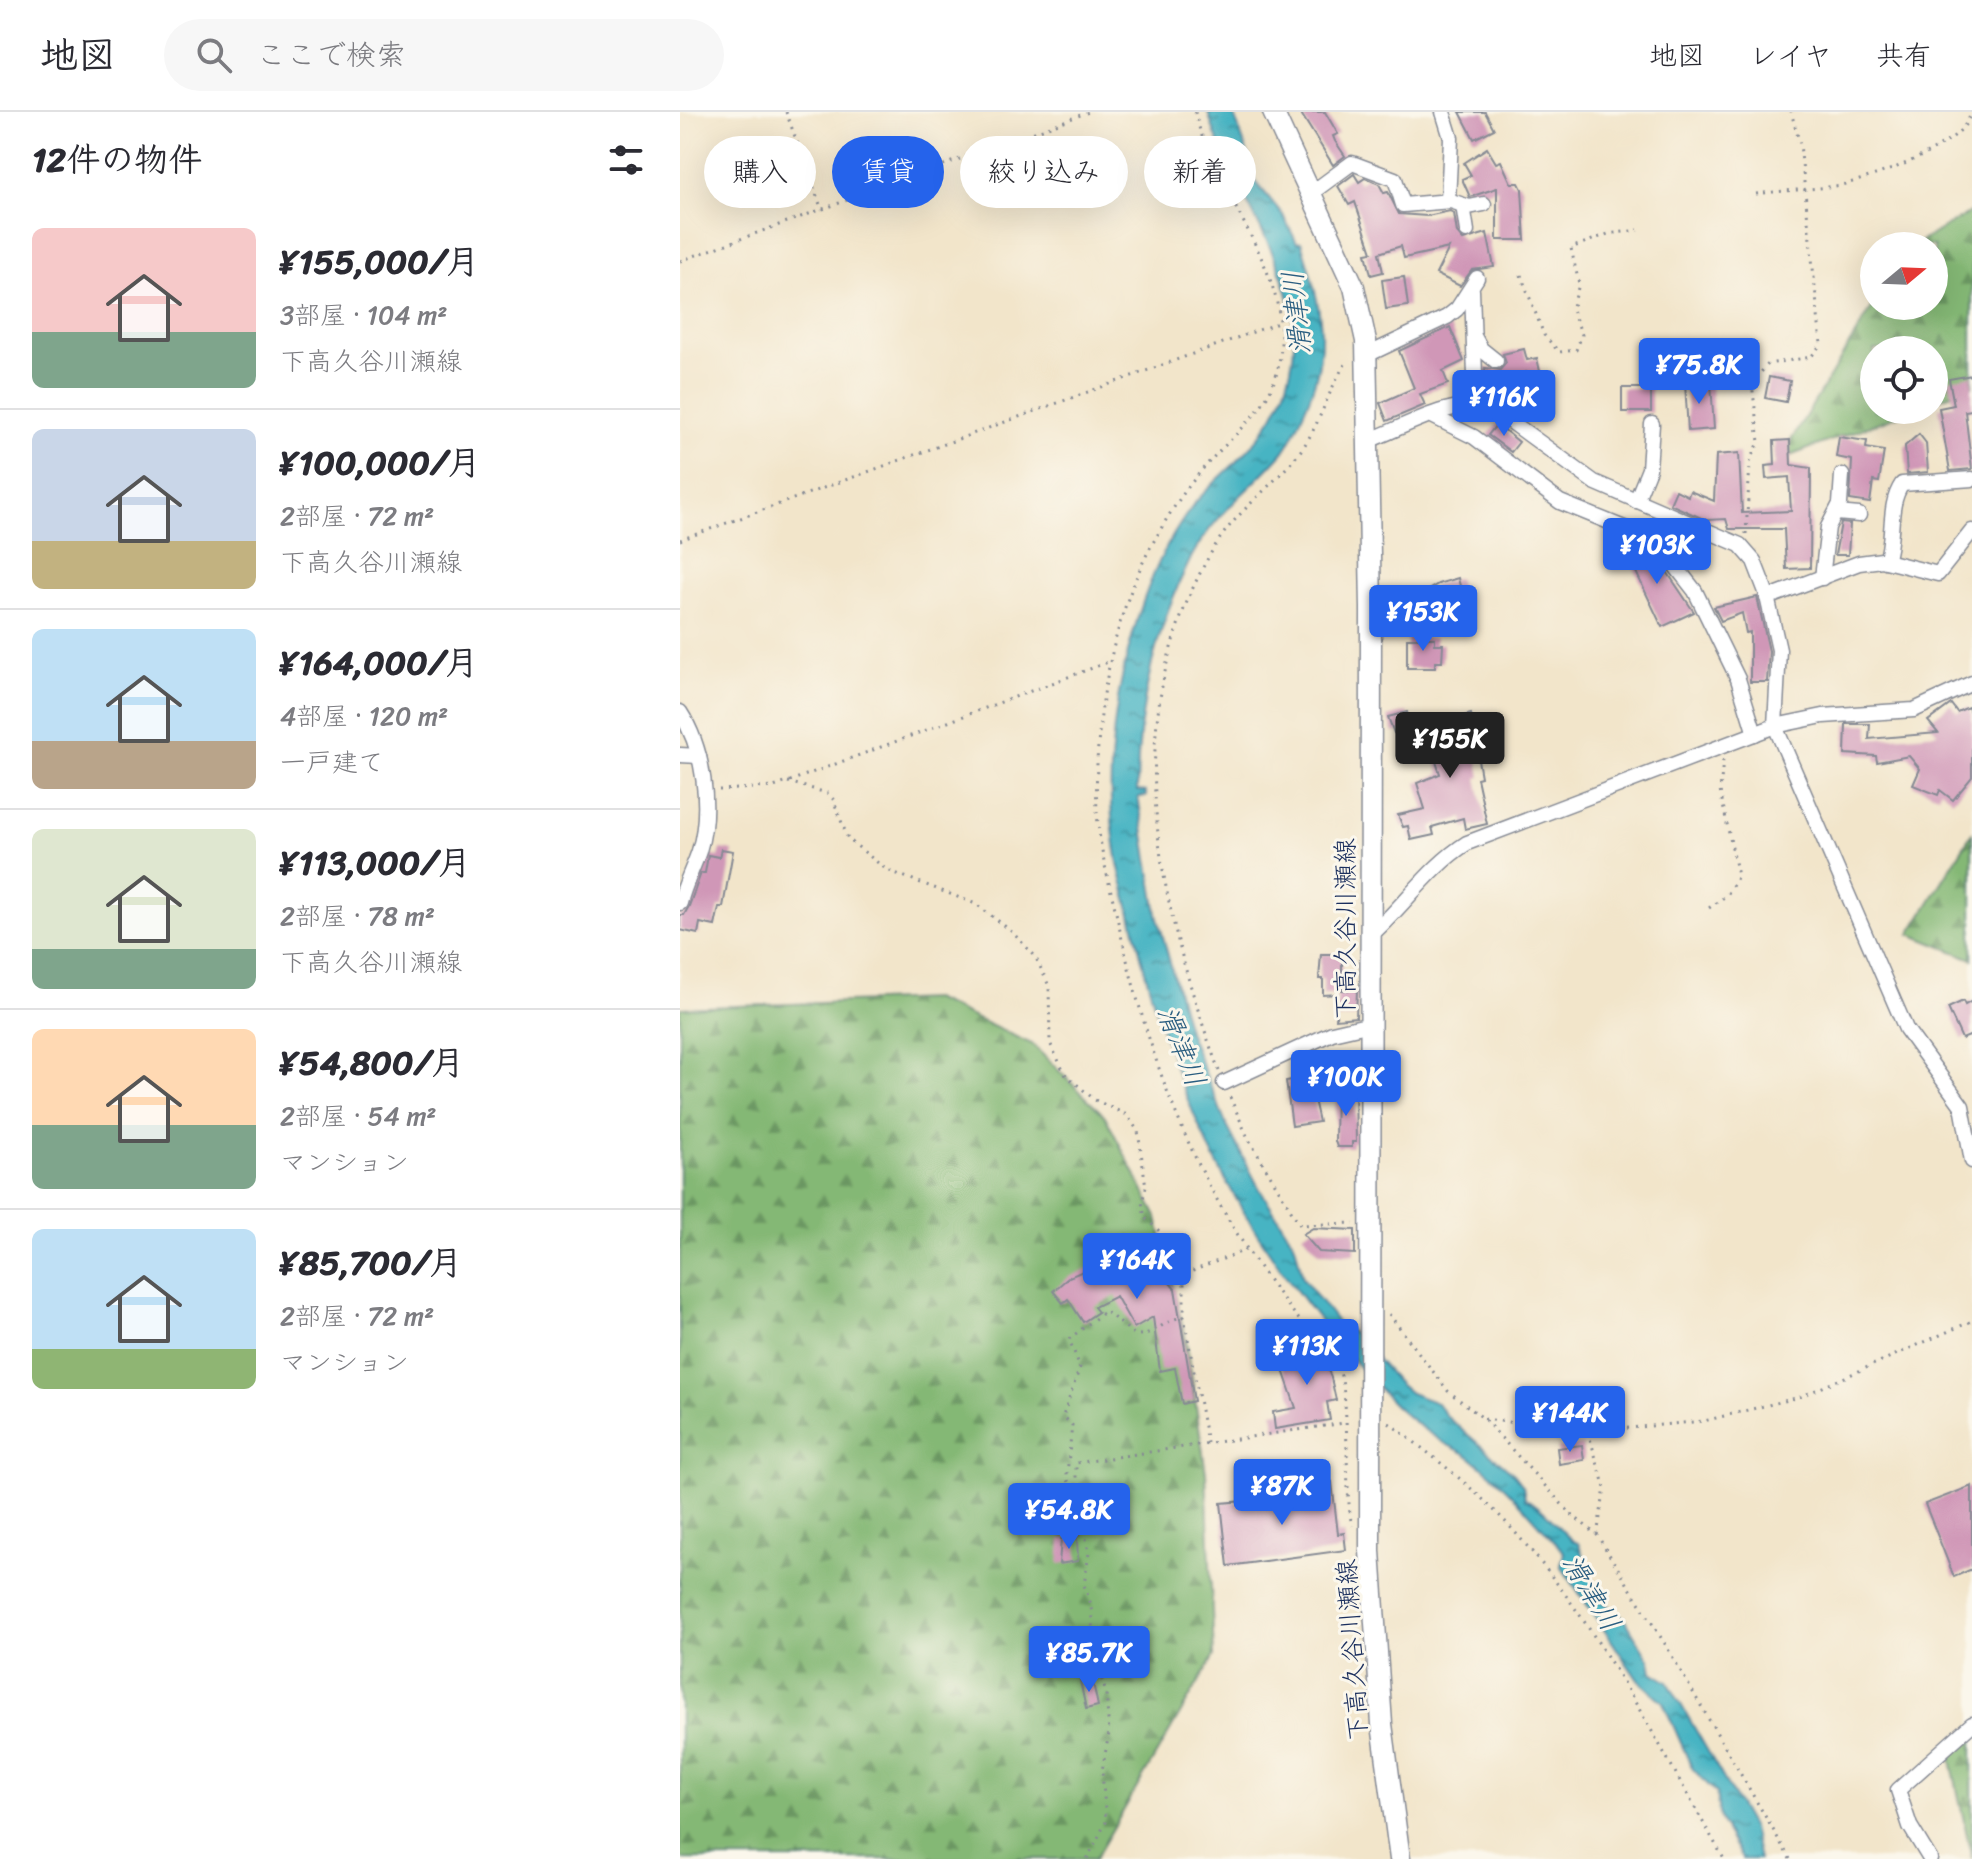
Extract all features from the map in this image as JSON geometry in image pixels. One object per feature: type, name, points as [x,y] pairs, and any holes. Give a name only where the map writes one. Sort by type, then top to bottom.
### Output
[{"type":"main road","name":"下高久谷川瀬線","points":[[1273,112],[1354,287],[1367,355],[1370,440],[1370,1551],[1382,1724],[1400,1859]]},
{"type":"street","points":[[1443,112],[1451,138],[1448,201]]},
{"type":"street","points":[[1310,194],[1352,163],[1395,179],[1403,205],[1448,201],[1463,205],[1484,204]]},
{"type":"street","points":[[1463,205],[1467,231]]},
{"type":"street","points":[[1367,355],[1447,317],[1474,283],[1472,335],[1476,404]]},
{"type":"street","points":[[1472,335],[1488,356],[1496,361]]},
{"type":"street","points":[[1370,440],[1432,416],[1476,404],[1501,413],[1581,474],[1744,550],[1754,561],[1767,598],[1779,650],[1775,726],[1906,1029],[1962,1106],[1972,1161]]},
{"type":"street","points":[[1432,416],[1474,437],[1560,502],[1629,530],[1670,559],[1695,591],[1738,679],[1755,734]]},
{"type":"street","points":[[1636,501],[1649,469],[1652,424]]},
{"type":"street","points":[[1822,578],[1828,527],[1837,513],[1842,475]]},
{"type":"street","points":[[1886,561],[1891,546],[1896,499],[1902,484],[1972,479]]},
{"type":"street","points":[[1837,513],[1859,515]]},
{"type":"street","points":[[1767,598],[1859,563],[1886,561],[1938,574],[1967,552],[1972,531]]},
{"type":"street","points":[[1371,935],[1441,859],[1467,843],[1775,726],[1823,716],[1914,710],[1972,683]]},
{"type":"street","points":[[680,712],[693,733],[704,790],[699,850],[687,875],[680,903]]},
{"type":"street","points":[[680,755],[699,756]]},
{"type":"street","points":[[1224,1083],[1332,1033],[1371,1024]]},
{"type":"street","points":[[1930,1859],[1910,1826],[1898,1790],[1972,1724]]},
{"type":"path","points":[[786,112],[822,210]]},
{"type":"path","points":[[680,261],[1089,112]]},
{"type":"path","points":[[1195,112],[1211,165],[1259,255],[1279,323],[1279,356],[1261,409],[1197,476],[1157,534],[1133,586],[1111,661],[1098,738],[1097,812],[1106,876],[1154,1057],[1190,1144],[1248,1249],[1339,1367],[1351,1522],[1358,1542],[1370,1551]]},
{"type":"path","points":[[1744,550],[1750,463],[1759,442],[1752,383],[1768,364],[1811,357],[1821,344],[1805,188],[1791,112]]},
{"type":"path","points":[[1756,194],[1844,184],[1928,155],[1949,142],[1971,114]]},
{"type":"path","points":[[1521,275],[1549,343],[1559,352],[1576,350],[1580,348],[1582,335],[1572,310],[1579,284],[1571,248],[1608,234],[1638,230]]},
{"type":"path","points":[[680,540],[1279,323]]},
{"type":"path","points":[[1367,355],[1356,352],[1350,357],[1332,387],[1318,423],[1293,461],[1235,517],[1214,548],[1186,608],[1162,685],[1152,787],[1158,843],[1189,987],[1248,1138],[1300,1225],[1370,1223]]},
{"type":"path","points":[[704,790],[763,789],[788,782],[1111,661]]},
{"type":"path","points":[[1709,908],[1727,895],[1738,876],[1720,791],[1725,745]]},
{"type":"path","points":[[788,782],[827,793],[833,799],[848,839],[887,870],[976,904],[1030,949],[1049,986],[1048,1033],[1058,1061],[1078,1088],[1127,1115],[1135,1125],[1142,1146],[1145,1218],[1157,1231],[1175,1241],[1184,1274],[1184,1317],[1207,1443]]},
{"type":"path","points":[[1184,1274],[1248,1249]]},
{"type":"path","points":[[1370,1303],[1385,1309],[1448,1391],[1484,1419],[1570,1513],[1597,1535],[1665,1644],[1790,1859]]},
{"type":"path","points":[[1079,1537],[1067,1474],[1072,1425],[1063,1416],[1080,1367],[1069,1339],[1105,1311],[1135,1335],[1150,1333],[1167,1318],[1184,1317]]},
{"type":"path","points":[[1484,1419],[1588,1432],[1704,1421],[1800,1397],[1972,1321]]},
{"type":"path","points":[[1369,1403],[1386,1421],[1471,1487],[1512,1528],[1551,1577],[1628,1692],[1724,1859]]},
{"type":"path","points":[[1087,1859],[1106,1822],[1102,1771],[1109,1733],[1106,1693],[1094,1655],[1091,1604],[1084,1585],[1089,1553],[1074,1468],[1080,1461],[1344,1423]]},
{"type":"path","points":[[1588,1432],[1605,1488],[1597,1535]]},
{"type":"green space","points":[[1972,211],[1972,386],[1948,395],[1948,336],[1860,336],[1860,424],[1875,424],[1779,460],[1864,320],[1948,320],[1948,232],[1937,232]]},
{"type":"green space","points":[[1972,833],[1972,959],[1910,934]]},
{"type":"green space","points":[[933,999],[1032,1044],[1105,1116],[1157,1217],[1187,1346],[1206,1473],[1214,1656],[1095,1859],[680,1859],[680,1008]]},
{"type":"green space","points":[[1972,1735],[1972,1859],[1948,1746]]},
{"type":"water","points":[[1208,112],[1233,112],[1242,136],[1216,136]]},
{"type":"water","name":"滑津川","points":[[1256,182],[1283,215],[1297,243],[1301,242],[1314,287],[1321,328],[1318,369],[1287,447],[1212,527],[1192,556],[1167,612],[1158,641],[1140,730],[1137,791],[1146,792],[1146,796],[1138,797],[1157,914],[1189,1034],[1227,1126],[1258,1186],[1295,1245],[1303,1278],[1337,1322],[1355,1334],[1399,1384],[1410,1393],[1437,1403],[1447,1417],[1514,1474],[1523,1486],[1525,1499],[1541,1509],[1578,1543],[1602,1601],[1624,1618],[1650,1661],[1652,1672],[1668,1682],[1752,1828],[1759,1859],[1742,1859],[1720,1820],[1716,1793],[1692,1768],[1663,1702],[1638,1680],[1561,1566],[1564,1552],[1483,1467],[1426,1431],[1389,1400],[1295,1289],[1226,1182],[1174,1065],[1154,1002],[1120,872],[1113,830],[1111,763],[1114,729],[1125,663],[1134,631],[1166,549],[1195,503],[1264,430],[1287,386],[1293,353],[1293,320],[1282,278],[1251,208],[1256,208]]},
{"type":"building","points":[[1300,112],[1325,112],[1338,134],[1333,136],[1335,141],[1345,156],[1333,165]]},
{"type":"building","points":[[1460,112],[1485,112],[1494,129],[1474,139]]},
{"type":"building","points":[[1487,148],[1496,163],[1501,161],[1511,183],[1519,183],[1522,189],[1525,240],[1497,240],[1497,188],[1470,197],[1462,179],[1471,175],[1464,163]]},
{"type":"building","points":[[1354,174],[1359,182],[1365,178],[1379,184],[1384,193],[1388,192],[1399,214],[1427,216],[1450,211],[1454,213],[1457,233],[1463,240],[1487,233],[1494,267],[1472,270],[1460,286],[1436,274],[1449,248],[1404,258],[1401,246],[1379,253],[1383,272],[1371,275],[1366,253],[1372,252],[1355,202],[1349,205],[1338,186]]},
{"type":"building","points":[[1404,277],[1408,306],[1386,309],[1382,280]]},
{"type":"building","points":[[1450,327],[1464,361],[1443,371],[1448,384],[1420,394],[1425,405],[1387,421],[1380,403],[1414,388],[1399,351]]},
{"type":"building","points":[[1524,349],[1527,360],[1537,358],[1544,389],[1526,372],[1505,391],[1486,395],[1485,368],[1500,370],[1506,363],[1503,354]]},
{"type":"building","points":[[1972,375],[1972,410],[1965,411],[1972,469],[1950,471],[1942,424],[1948,424],[1948,406],[1954,405],[1949,379]]},
{"type":"building","points":[[1769,377],[1790,381],[1786,402],[1765,398]]},
{"type":"building","points":[[1711,382],[1714,429],[1688,431],[1685,383]]},
{"type":"building","points":[[1622,388],[1651,388],[1651,412],[1622,412]]},
{"type":"building","points":[[1497,424],[1519,442],[1511,452],[1488,435]]},
{"type":"building","points":[[1919,434],[1926,443],[1928,472],[1907,474],[1905,446]]},
{"type":"building","points":[[1839,437],[1867,441],[1866,448],[1884,451],[1879,482],[1873,481],[1870,503],[1850,500],[1852,460],[1836,457]]},
{"type":"building","points":[[1790,440],[1791,465],[1811,468],[1810,568],[1786,569],[1784,529],[1729,529],[1726,519],[1706,520],[1670,504],[1676,490],[1688,496],[1690,491],[1714,501],[1716,455],[1739,453],[1742,513],[1791,511],[1789,477],[1766,479],[1765,466],[1775,465],[1774,441]]},
{"type":"building","points":[[1841,523],[1850,524],[1848,555],[1835,555]]},
{"type":"building","points":[[1623,539],[1663,566],[1694,612],[1662,627],[1629,557],[1625,559],[1616,542]]},
{"type":"building","points":[[1458,578],[1461,590],[1440,596],[1419,609],[1419,614],[1409,615],[1409,619],[1393,626],[1384,618],[1387,602],[1415,598],[1438,584]]},
{"type":"building","points":[[1757,597],[1769,651],[1767,682],[1750,682],[1750,632],[1746,633],[1742,613],[1721,621],[1714,607]]},
{"type":"building","points":[[1407,638],[1435,638],[1435,644],[1443,644],[1442,662],[1435,662],[1435,668],[1407,668]]},
{"type":"building","points":[[1951,704],[1957,712],[1968,707],[1972,716],[1972,777],[1953,800],[1940,790],[1938,795],[1913,785],[1920,769],[1909,756],[1877,762],[1876,756],[1845,754],[1846,724],[1870,724],[1869,739],[1938,733],[1928,721]]},
{"type":"building","points":[[1407,712],[1411,728],[1394,733],[1388,717]]},
{"type":"building","points":[[1471,714],[1481,753],[1477,754],[1481,777],[1477,778],[1487,824],[1465,829],[1463,818],[1432,827],[1434,835],[1411,840],[1408,826],[1403,827],[1398,815],[1425,809],[1417,783],[1440,774],[1425,727]]},
{"type":"building","points":[[721,849],[733,851],[723,907],[719,907],[715,926],[700,923],[698,934],[680,930],[680,915],[684,915],[689,906],[701,873],[705,873],[708,855],[719,857]]},
{"type":"building","points":[[1321,954],[1342,954],[1342,990],[1357,990],[1356,1017],[1336,1019],[1338,994],[1323,995],[1323,979],[1319,979]]},
{"type":"building","points":[[1963,1001],[1965,1005],[1972,1001],[1972,1035],[1962,1039],[1948,1008]]},
{"type":"building","points":[[1309,1077],[1319,1122],[1292,1126],[1286,1081]]},
{"type":"building","points":[[1341,1088],[1355,1088],[1356,1142],[1352,1142],[1352,1147],[1337,1147],[1335,1141],[1336,1090],[1341,1096]]},
{"type":"building","points":[[1313,1228],[1355,1230],[1355,1254],[1319,1252],[1303,1234]]},
{"type":"building","points":[[1168,1240],[1173,1262],[1161,1272],[1175,1289],[1194,1401],[1182,1404],[1175,1368],[1160,1371],[1153,1317],[1134,1328],[1116,1296],[1094,1307],[1098,1312],[1083,1322],[1068,1299],[1063,1303],[1053,1291],[1069,1277],[1127,1252],[1144,1241]]},
{"type":"building","points":[[1310,1338],[1312,1346],[1320,1348],[1331,1378],[1336,1400],[1327,1402],[1330,1420],[1275,1429],[1273,1412],[1296,1408],[1282,1367],[1295,1364],[1289,1344]]},
{"type":"building","points":[[1582,1445],[1584,1460],[1559,1464],[1557,1448]]},
{"type":"building","points":[[1332,1482],[1338,1534],[1344,1533],[1346,1550],[1228,1566],[1221,1503],[1304,1496],[1302,1486]]},
{"type":"building","points":[[1972,1486],[1972,1569],[1954,1577],[1925,1504]]},
{"type":"building","points":[[1077,1537],[1078,1561],[1059,1564],[1061,1539]]},
{"type":"building","points":[[1092,1678],[1098,1706],[1086,1709],[1080,1681]]}]
